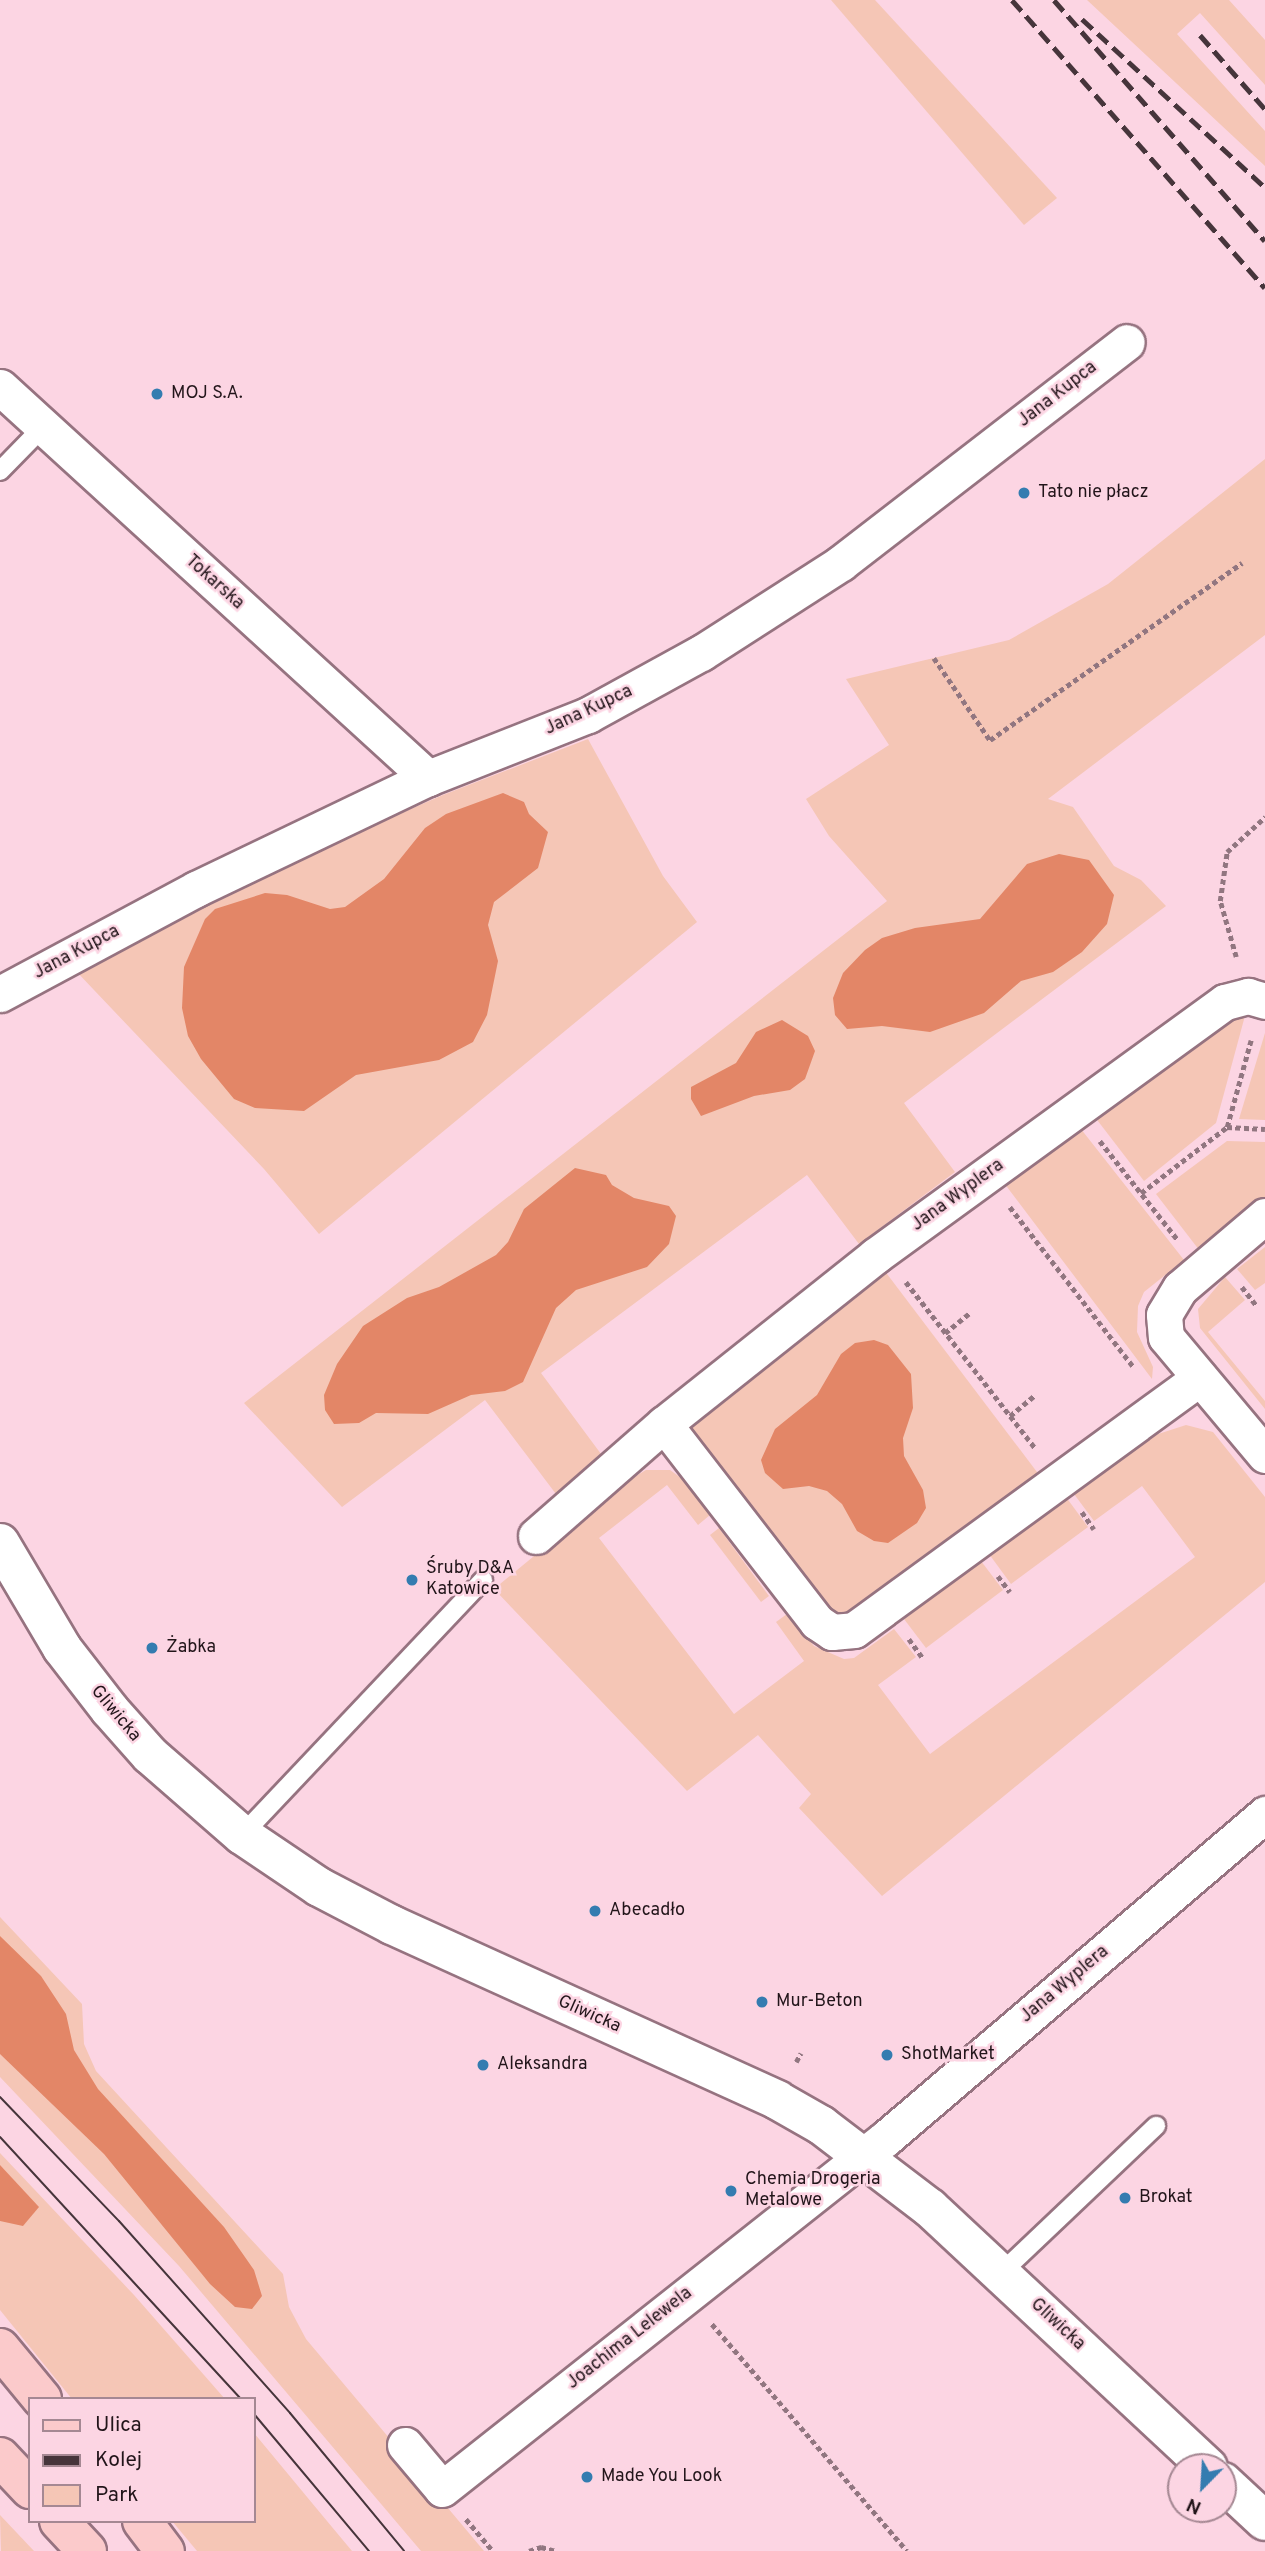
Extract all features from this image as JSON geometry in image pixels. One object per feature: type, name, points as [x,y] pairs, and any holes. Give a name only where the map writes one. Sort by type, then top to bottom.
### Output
[{"type":"main road","points":[[0,2348],[40,2397]]},
{"type":"main road","points":[[0,2457],[28,2487]]},
{"type":"main road","points":[[61,2523],[87,2551]]},
{"type":"main road","points":[[144,2523],[165,2551]]},
{"type":"street","name":"Jana Kupca","points":[[0,994],[196,888],[428,778],[589,715],[701,653],[841,563],[1127,342]]},
{"type":"street","name":"Tokarska","points":[[0,387],[428,778]]},
{"type":"street","name":"Jana Wyplera","points":[[536,1536],[664,1424],[882,1251],[1225,1002],[1258,999]]},
{"type":"street","points":[[1265,1216],[1180,1288],[1164,1315],[1166,1337],[1265,1455]]},
{"type":"street","points":[[664,1424],[817,1622],[832,1632],[854,1630],[1200,1378]]},
{"type":"street","name":"Gliwicka","points":[[0,1543],[62,1648],[110,1710],[150,1755],[242,1835],[319,1887],[392,1925],[777,2100],[864,2154],[1002,2273],[1193,2453]]},
{"type":"street","name":"Jana Wyplera","points":[[864,2154],[1265,1814]]},
{"type":"street","name":"Joachima Lelewela","points":[[405,2445],[442,2489],[864,2154]]},
{"type":"street","points":[[1237,2495],[1265,2521]]},
{"type":"lane","points":[[0,471],[43,426]]},
{"type":"lane","points":[[242,1835],[483,1580]]},
{"type":"lane","points":[[1002,2273],[1156,2126]]},
{"type":"path","points":[[934,659],[990,740],[1241,563]]},
{"type":"path","points":[[1141,1193],[1227,1127],[1258,999],[1220,901],[1227,852],[1265,817]]},
{"type":"path","points":[[1076,1110],[1201,1270]]},
{"type":"path","points":[[1227,1127],[1265,1129]]},
{"type":"path","points":[[986,1175],[1164,1405]]},
{"type":"path","points":[[882,1251],[1060,1480]]},
{"type":"path","points":[[945,1333],[971,1312]]},
{"type":"path","points":[[1010,1416],[1035,1395]]},
{"type":"path","points":[[687,2295],[907,2551]]},
{"type":"path","points":[[529,2551],[556,2551]]},
{"type":"green space","points":[[831,0],[875,0],[1057,198],[1024,225]]},
{"type":"green space","points":[[1087,0],[1229,0],[1265,40],[1265,85],[1200,13],[1177,34],[1265,131],[1265,166]]},
{"type":"green space","points":[[1265,459],[1265,635],[1048,799],[1073,807],[1114,866],[1141,880],[1166,906],[904,1103],[955,1172],[859,1244],[807,1175],[541,1373],[604,1458],[559,1498],[485,1400],[342,1507],[244,1403],[887,901],[829,836],[806,799],[889,745],[846,679],[1009,640],[1108,584]]},
{"type":"green space","points":[[588,739],[663,876],[697,922],[319,1234],[264,1169],[75,970],[231,887],[443,795]]},
{"type":"green space","points":[[1246,1012],[1216,1123],[1144,1181],[1091,1112],[1220,1016]]},
{"type":"green space","points":[[1265,1033],[1265,1120],[1239,1119]]},
{"type":"green space","points":[[1077,1124],[1184,1260],[1144,1292],[1138,1306],[1137,1332],[1153,1367],[1152,1379],[1001,1179]]},
{"type":"green space","points":[[1227,1141],[1265,1142],[1265,1204],[1203,1255],[1156,1194]]},
{"type":"green space","points":[[1265,1247],[1265,1283],[1255,1290],[1237,1269]]},
{"type":"green space","points":[[881,1266],[1040,1476],[852,1613],[843,1614],[831,1612],[680,1428]]},
{"type":"green space","points":[[1225,1277],[1245,1300],[1208,1332],[1265,1401],[1265,1409],[1200,1328],[1198,1309]]},
{"type":"green space","points":[[1186,1425],[1213,1432],[1265,1497],[1265,1582],[882,1896],[799,1808],[811,1794],[758,1735],[687,1791],[494,1589],[619,1486],[646,1470],[670,1470],[681,1478],[710,1515],[698,1525],[667,1485],[599,1538],[734,1714],[804,1661],[776,1622],[787,1614],[814,1646],[844,1659],[854,1658],[894,1629],[916,1657],[878,1685],[930,1754],[1195,1557],[1142,1486],[1094,1521],[1074,1494],[1149,1437]]},
{"type":"green space","points":[[1066,1497],[1088,1527],[1011,1584],[989,1554]]},
{"type":"green space","points":[[719,1528],[769,1596],[761,1602],[710,1535]]},
{"type":"green space","points":[[981,1561],[1003,1590],[926,1648],[904,1619]]},
{"type":"green space","points":[[0,1917],[82,2004],[84,2044],[96,2071],[283,2274],[289,2307],[306,2339],[484,2551],[421,2551],[179,2266],[0,2077]]},
{"type":"green space","points":[[0,2153],[134,2295],[223,2397],[70,2397],[0,2310]]},
{"type":"green space","points":[[256,2435],[352,2551],[197,2551],[174,2523],[256,2523]]},
{"type":"green space","points":[[0,2515],[34,2551],[1,2551]]},
{"type":"shaded area","points":[[503,793],[524,802],[529,814],[548,832],[538,868],[494,902],[488,925],[498,961],[487,1015],[473,1042],[439,1060],[356,1075],[304,1111],[255,1108],[234,1099],[201,1059],[188,1036],[182,1008],[184,967],[205,919],[215,909],[265,893],[287,895],[330,909],[345,907],[384,879],[425,828],[446,814]]},
{"type":"shaded area","points":[[1059,854],[1089,860],[1114,895],[1107,924],[1082,952],[1053,972],[1021,981],[984,1013],[930,1032],[882,1026],[847,1029],[835,1015],[833,998],[843,973],[865,950],[882,938],[915,928],[980,919],[1027,864]]},
{"type":"shaded area","points":[[782,1020],[808,1036],[815,1051],[805,1079],[790,1090],[754,1096],[701,1116],[691,1099],[691,1087],[736,1063],[756,1032]]},
{"type":"shaded area","points":[[575,1168],[606,1175],[612,1185],[634,1198],[669,1206],[676,1216],[669,1244],[647,1267],[576,1290],[556,1308],[523,1382],[505,1391],[471,1395],[428,1414],[376,1413],[359,1423],[334,1424],[325,1410],[324,1395],[337,1364],[363,1326],[407,1298],[439,1287],[496,1255],[508,1242],[524,1209]]},
{"type":"shaded area","points":[[874,1340],[888,1345],[911,1374],[913,1408],[903,1438],[904,1456],[923,1490],[926,1508],[917,1523],[888,1543],[874,1541],[857,1531],[842,1504],[827,1491],[809,1486],[783,1489],[765,1473],[761,1460],[775,1429],[817,1395],[841,1354],[855,1343]]},
{"type":"shaded area","points":[[0,1936],[41,1976],[66,2014],[74,2050],[98,2089],[224,2227],[254,2270],[262,2296],[252,2309],[235,2307],[210,2284],[104,2154],[0,2054]]},
{"type":"shaded area","points":[[0,2165],[39,2207],[23,2226],[0,2221]]},
{"type":"tram line","points":[[0,2097],[119,2221],[290,2413],[404,2551]]},
{"type":"tram line","points":[[0,2137],[239,2397]]},
{"type":"tram line","points":[[256,2416],[369,2551]]},
{"type":"railway","points":[[1012,0],[1265,288]]},
{"type":"railway","points":[[1054,0],[1265,241]]},
{"type":"railway","points":[[1082,19],[1265,187]]},
{"type":"railway","points":[[1200,35],[1265,109]]},
{"type":"place","name":"MOJ S.A.","points":[[157,394]]},
{"type":"place","name":"Tato nie płacz","points":[[1024,493]]},
{"type":"place","name":"Śruby D&A Katowice","points":[[412,1580]]},
{"type":"place","name":"Żabka","points":[[152,1648]]},
{"type":"place","name":"Abecadło","points":[[595,1911]]},
{"type":"place","name":"Mur-Beton","points":[[762,2002]]},
{"type":"place","name":"ShotMarket","points":[[887,2055]]},
{"type":"place","name":"Aleksandra","points":[[483,2065]]},
{"type":"place","name":"Chemia Drogeria Metalowe","points":[[731,2191]]},
{"type":"place","name":"Brokat","points":[[1125,2198]]},
{"type":"place","name":"Made You Look","points":[[587,2477]]}]
